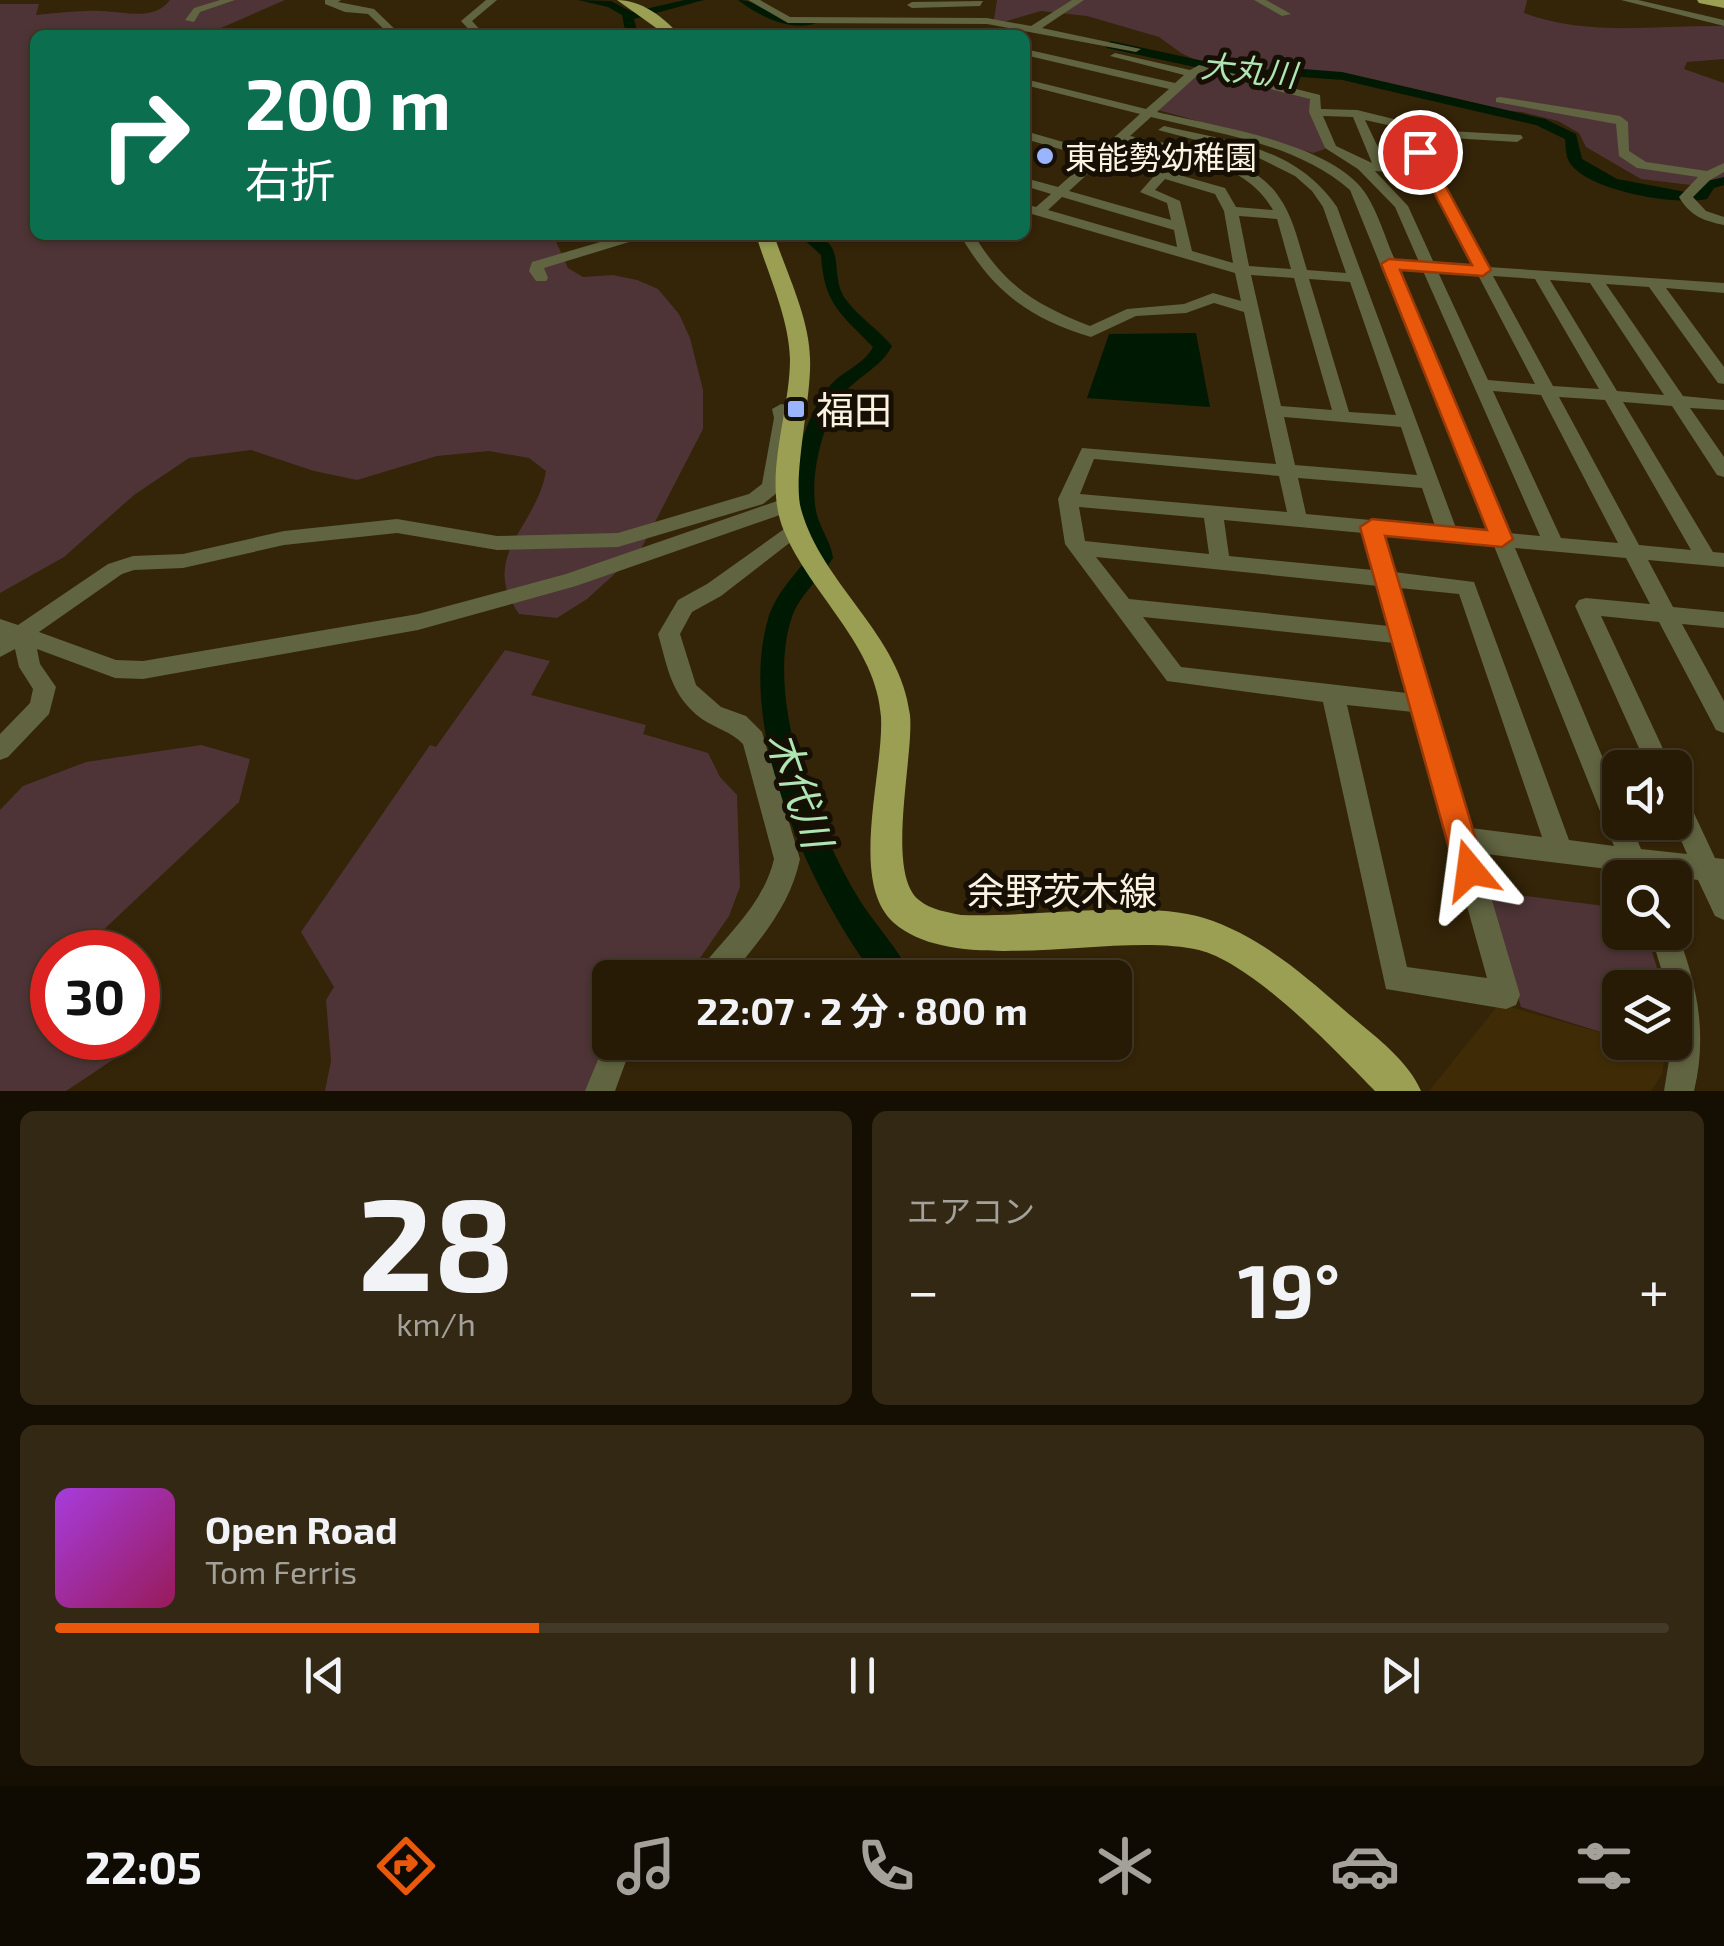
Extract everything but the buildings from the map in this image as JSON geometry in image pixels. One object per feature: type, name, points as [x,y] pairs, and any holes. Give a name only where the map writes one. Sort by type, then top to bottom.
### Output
[{"type":"main road","points":[[622,0],[667,30]]},
{"type":"main road","points":[[1704,0],[1724,4]]},
{"type":"main road","points":[[767,240],[799,344],[790,517]]},
{"type":"main road","name":"余野茨木線","points":[[790,517],[870,648],[894,709],[898,741],[888,854],[892,888],[903,910],[924,924],[960,933],[1154,926],[1199,933],[1238,947],[1393,1086]]},
{"type":"street","points":[[190,20],[197,10],[230,0]]},
{"type":"street","points":[[475,30],[466,21],[492,0]]},
{"type":"street","points":[[753,0],[788,20],[846,18],[868,12],[988,27]]},
{"type":"street","points":[[1047,0],[1064,9]]},
{"type":"street","points":[[1031,34],[1079,0]]},
{"type":"street","points":[[1259,0],[1286,14]]},
{"type":"street","points":[[1626,0],[1724,23]]},
{"type":"street","points":[[315,1],[332,1],[345,9],[370,11],[391,30]]},
{"type":"street","points":[[907,5],[980,2],[988,27]]},
{"type":"street","points":[[926,4],[929,18]]},
{"type":"street","points":[[846,18],[849,6]]},
{"type":"street","points":[[963,30],[988,27]]},
{"type":"street","points":[[1031,34],[1136,49]]},
{"type":"street","points":[[1031,34],[1193,74]]},
{"type":"street","points":[[1030,54],[1177,88]]},
{"type":"street","points":[[1032,210],[1060,192],[1199,68],[1316,97],[1314,112],[1331,148],[1363,166],[1400,206],[1554,544]]},
{"type":"street","points":[[1030,71],[1161,102]]},
{"type":"street","points":[[1030,83],[1286,147],[1328,166],[1355,188],[1633,860]]},
{"type":"street","points":[[1030,97],[1270,158],[1300,172],[1325,197],[1448,534]]},
{"type":"street","points":[[1500,100],[1616,119],[1622,122],[1623,153],[1633,162],[1708,175]]},
{"type":"street","points":[[1314,112],[1357,114],[1398,123],[1410,132],[1724,723]]},
{"type":"street","points":[[1357,114],[1380,168]]},
{"type":"street","points":[[1410,132],[1517,138]]},
{"type":"street","points":[[1030,136],[1211,186],[1223,194],[1230,211],[1298,520]]},
{"type":"street","points":[[1121,138],[1228,166],[1260,181],[1276,197],[1342,416]]},
{"type":"street","points":[[1363,166],[1430,172]]},
{"type":"street","points":[[1724,167],[1708,175],[1686,198],[1704,215],[1724,221]]},
{"type":"street","points":[[1260,181],[1300,172]]},
{"type":"street","points":[[1163,174],[1147,192],[1173,201],[1184,252]]},
{"type":"street","points":[[1030,183],[1180,228]]},
{"type":"street","points":[[1032,210],[1242,270],[1356,278]]},
{"type":"street","points":[[1230,211],[1283,214]]},
{"type":"street","points":[[541,278],[537,265],[620,240]]},
{"type":"street","points":[[969,240],[990,276],[1032,309],[1091,332],[1132,312],[1186,308],[1214,298],[1251,308]]},
{"type":"street","points":[[1389,264],[1721,291]]},
{"type":"street","points":[[1540,275],[1715,560]]},
{"type":"street","points":[[1595,279],[1724,471]]},
{"type":"street","points":[[1654,283],[1724,378]]},
{"type":"street","points":[[1482,385],[1724,405]]},
{"type":"street","points":[[0,648],[115,569],[133,563],[183,561],[284,538],[397,526],[474,541],[562,544],[618,540],[660,529],[756,499],[771,487],[783,418],[781,409]]},
{"type":"street","points":[[1274,411],[1408,422]]},
{"type":"street","points":[[1422,704],[1174,675],[1075,544],[1068,499],[1088,452],[1430,482]]},
{"type":"street","points":[[1068,499],[1715,560]]},
{"type":"street","points":[[1213,512],[1220,562]]},
{"type":"street","points":[[0,627],[115,669],[143,670],[418,622],[790,517]]},
{"type":"street","points":[[726,960],[770,903],[786,874],[788,859],[754,740],[738,723],[713,714],[686,690],[669,634],[685,606],[714,590],[790,517]]},
{"type":"street","points":[[1333,693],[1396,980],[1506,994],[1372,527]]},
{"type":"street","points":[[1079,548],[1466,587],[1560,851]]},
{"type":"street","points":[[1652,750],[1586,606],[1724,620]]},
{"type":"street","points":[[1124,607],[1402,636]]},
{"type":"street","points":[[0,750],[41,707],[45,686],[30,667],[23,635]]},
{"type":"street","points":[[1692,830],[1715,870],[1724,908]]},
{"type":"street","points":[[1461,839],[1560,851],[1602,861]]},
{"type":"street","points":[[1670,950],[1678,971],[1690,1057],[1679,1091]]},
{"type":"street","points":[[600,1091],[611,1060]]},
{"type":"shaded area","points":[[170,0],[285,0],[216,30],[30,30],[30,240],[555,240],[568,268],[583,277],[613,275],[658,289],[679,314],[690,338],[703,390],[703,429],[640,551],[587,599],[557,618],[519,614],[508,593],[507,558],[532,510],[546,471],[529,458],[489,451],[437,456],[357,480],[314,471],[251,450],[189,458],[134,495],[64,557],[0,593],[0,4],[39,4],[36,15],[94,11],[139,14],[164,7]]},
{"type":"shaded area","points":[[997,0],[1527,0],[1524,13],[1573,25],[1724,26],[1724,59],[1687,62],[1684,69],[1724,83],[1724,180],[1699,186],[1641,179],[1586,147],[1579,133],[1558,121],[1522,112],[1486,109],[1316,75],[1224,74],[1181,53],[1159,37],[1087,16],[1041,11],[1007,21],[994,20]]},
{"type":"shaded area","points":[[1200,70],[1309,97],[1325,149],[1313,153],[1158,110]]},
{"type":"shaded area","points":[[1196,333],[1210,407],[1087,398],[1109,334]]},
{"type":"shaded area","points":[[505,650],[550,661],[531,695],[646,725],[643,734],[708,753],[720,777],[737,795],[740,887],[729,916],[699,960],[592,960],[592,1060],[600,1060],[586,1091],[325,1091],[331,1061],[326,1000],[334,987],[301,932],[430,745],[436,747]]},
{"type":"shaded area","points":[[201,745],[250,759],[239,802],[103,930],[30,930],[30,1060],[112,1060],[66,1091],[0,1091],[0,810],[23,786],[86,762]]},
{"type":"shaded area","points":[[1487,891],[1602,906],[1602,950],[1651,950],[1658,970],[1602,970],[1602,1032],[1521,1007]]},
{"type":"shaded area","points":[[1499,1004],[1602,1033],[1602,1060],[1664,1060],[1662,1074],[1651,1091],[1429,1091]]},
{"type":"waterway","name":"木代川","points":[[583,0],[611,4],[628,17]]},
{"type":"waterway","name":"大丸川","points":[[628,17],[699,0]]},
{"type":"waterway","name":"大丸川","points":[[743,0],[782,21],[816,21]]},
{"type":"waterway","name":"木代川","points":[[628,17],[631,30]]},
{"type":"waterway","name":"大丸川","points":[[1111,45],[1250,75],[1290,72],[1342,76],[1540,122],[1571,137],[1576,161],[1584,169],[1612,182],[1664,195],[1702,196],[1708,185],[1724,181]]},
{"type":"waterway","name":"木代川","points":[[813,240],[829,253],[831,285],[837,301],[883,346],[868,366],[838,388],[817,430],[807,468],[804,502],[822,558],[791,595],[779,621],[773,662],[775,709],[801,809],[845,904],[882,960]]},
{"type":"place","name":"東能勢幼稚園","points":[[1045,156]]},
{"type":"place","name":"福田","points":[[796,409]]},
{"type":"route","points":[[1420,152],[1483,270],[1389,264],[1502,539],[1372,527],[1470,870]]}]
